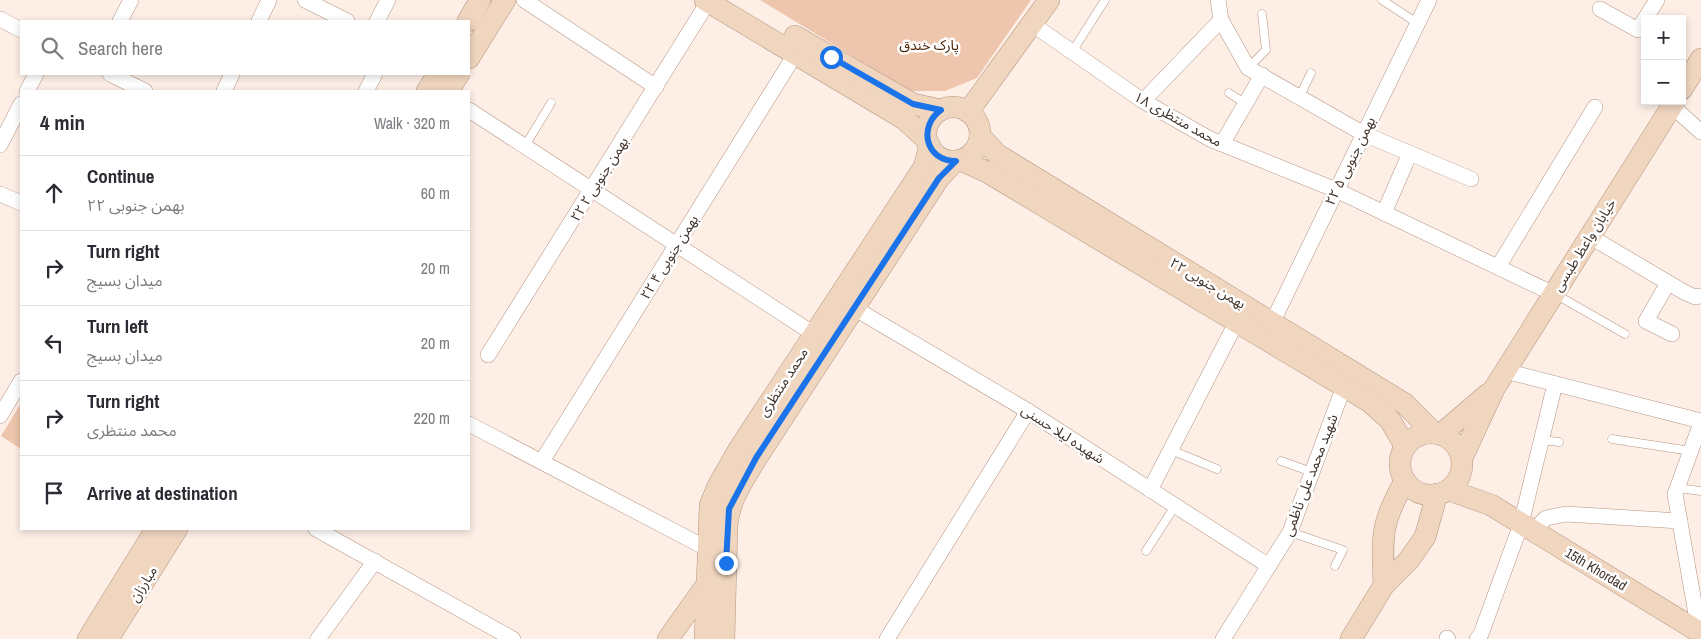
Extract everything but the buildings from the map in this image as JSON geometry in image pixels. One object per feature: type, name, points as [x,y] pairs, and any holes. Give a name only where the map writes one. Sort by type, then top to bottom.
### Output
[{"type":"street","points":[[121,20],[131,0]]},
{"type":"street","points":[[259,20],[269,0]]},
{"type":"street","points":[[305,0],[345,20]]},
{"type":"street","points":[[378,20],[388,0]]},
{"type":"street","points":[[469,20],[480,0]]},
{"type":"street","points":[[470,56],[505,0]]},
{"type":"street","points":[[524,0],[656,87]]},
{"type":"street","points":[[706,1],[904,119],[939,157],[958,160],[976,149],[980,136],[977,122],[968,112],[955,108],[941,110],[913,104],[732,0]]},
{"type":"street","points":[[968,112],[1049,0]]},
{"type":"street","points":[[1218,0],[1221,20],[1248,68],[1364,134],[1471,179]]},
{"type":"street","name":"۲۲ بهمن جنوبی ۵","points":[[1272,323],[1429,0]]},
{"type":"street","points":[[1648,15],[1657,0]]},
{"type":"street","name":"۲۲ بهمن جنوبی ۲","points":[[488,355],[656,87],[706,1]]},
{"type":"street","points":[[1600,9],[1638,30],[1641,25]]},
{"type":"street","points":[[0,19],[20,29]]},
{"type":"street","points":[[1143,101],[1221,20]]},
{"type":"street","name":"محمد منتظری ۱۸","points":[[1032,24],[1143,101],[1222,144],[1336,190],[1554,294]]},
{"type":"street","name":"۲۲ بهمن جنوبی ۴","points":[[542,461],[796,53]]},
{"type":"street","name":"خیابان واعظ طبسی","points":[[1686,83],[1701,59]]},
{"type":"street","points":[[28,90],[35,75]]},
{"type":"street","points":[[112,75],[143,90]]},
{"type":"street","points":[[224,90],[232,75]]},
{"type":"street","points":[[367,90],[374,75]]},
{"type":"street","points":[[428,90],[437,75]]},
{"type":"street","points":[[449,90],[458,75]]},
{"type":"street","points":[[1222,144],[1262,75]]},
{"type":"street","name":"خیابان واعظ طبسی","points":[[1500,380],[1672,105]]},
{"type":"street","points":[[1681,105],[1701,132]]},
{"type":"street","points":[[0,145],[20,106]]},
{"type":"street","points":[[1498,267],[1595,107]]},
{"type":"street","points":[[928,143],[927,133],[931,120],[941,110]]},
{"type":"street","points":[[470,111],[814,334]]},
{"type":"street","name":"۲۲ بهمن جنوبی","points":[[980,136],[998,155],[1238,321],[1370,402],[1390,420],[1405,446]]},
{"type":"street","name":"محمد منتظری","points":[[705,639],[710,505],[718,486],[739,449],[924,167],[928,143]]},
{"type":"street","points":[[1384,213],[1410,153]]},
{"type":"street","name":"محمد منتظری","points":[[724,639],[729,509],[756,458],[939,178],[958,160]]},
{"type":"street","name":"۲۲ بهمن جنوبی","points":[[958,160],[988,172],[1272,323],[1406,404],[1437,433]]},
{"type":"street","points":[[0,194],[20,203]]},
{"type":"street","points":[[1590,236],[1668,283],[1695,297],[1701,296]]},
{"type":"street","points":[[1668,283],[1646,321],[1672,334]]},
{"type":"street","name":"شهیده لیلا حسنی","points":[[854,308],[1028,411],[1269,566]]},
{"type":"street","points":[[1150,490],[1238,321]]},
{"type":"street","points":[[1351,639],[1384,585],[1409,560],[1425,537],[1443,492],[1457,481],[1462,464],[1500,380]]},
{"type":"street","points":[[1437,433],[1500,380],[1555,384],[1701,422],[1675,494],[1700,632]]},
{"type":"street","points":[[0,416],[20,383]]},
{"type":"street","points":[[1477,639],[1481,634],[1527,527],[1541,440],[1555,384]]},
{"type":"street","name":"شهید محمد علی ناظمی","points":[[1223,639],[1290,532],[1344,386]]},
{"type":"street","points":[[887,639],[1028,411]]},
{"type":"street","points":[[470,425],[708,549]]},
{"type":"street","points":[[1425,433],[1437,433],[1449,437],[1457,446],[1462,464],[1491,505],[1443,492],[1425,495],[1414,490],[1405,481],[1400,470],[1400,458],[1405,446],[1414,437],[1425,433]]},
{"type":"street","points":[[1384,585],[1382,534],[1390,509],[1405,481]]},
{"type":"street","name":"15th Khordad","points":[[1491,505],[1700,632]]},
{"type":"street","points":[[1527,527],[1546,518],[1566,514],[1680,521]]},
{"type":"street","name":"مبارزان","points":[[88,639],[155,530]]},
{"type":"street","name":"مبارزان","points":[[108,639],[176,530]]},
{"type":"street","points":[[318,530],[375,561],[492,634],[513,639]]},
{"type":"street","points":[[318,639],[375,561]]},
{"type":"street","points":[[668,639],[706,584]]},
{"type":"lane","points":[[1072,52],[1105,0]]},
{"type":"lane","points":[[1382,0],[1417,24]]},
{"type":"lane","points":[[1248,68],[1266,50],[1262,14]]},
{"type":"lane","points":[[1300,96],[1311,73]]},
{"type":"lane","points":[[1229,93],[1246,104]]},
{"type":"lane","points":[[525,146],[551,103]]},
{"type":"lane","points":[[1554,294],[1625,334]]},
{"type":"lane","points":[[1612,439],[1691,451]]},
{"type":"lane","points":[[1541,440],[1559,442]]},
{"type":"lane","points":[[1171,450],[1217,468]]},
{"type":"lane","points":[[1281,462],[1312,472]]},
{"type":"lane","points":[[1678,488],[1701,491]]},
{"type":"lane","points":[[1146,551],[1174,506]]},
{"type":"lane","points":[[1290,532],[1343,550],[1335,566]]},
{"type":"green space","name":"پارک خندق","points":[[760,0],[1031,0],[977,78],[945,91],[910,91]]},
{"type":"green space","points":[[20,405],[20,448],[1,436]]},
{"type":"route","points":[[726,563],[729,509],[735,494],[756,458],[939,178],[956,161],[945,160],[939,157],[933,152],[927,140],[928,126],[941,110],[913,104],[831,57]]}]
